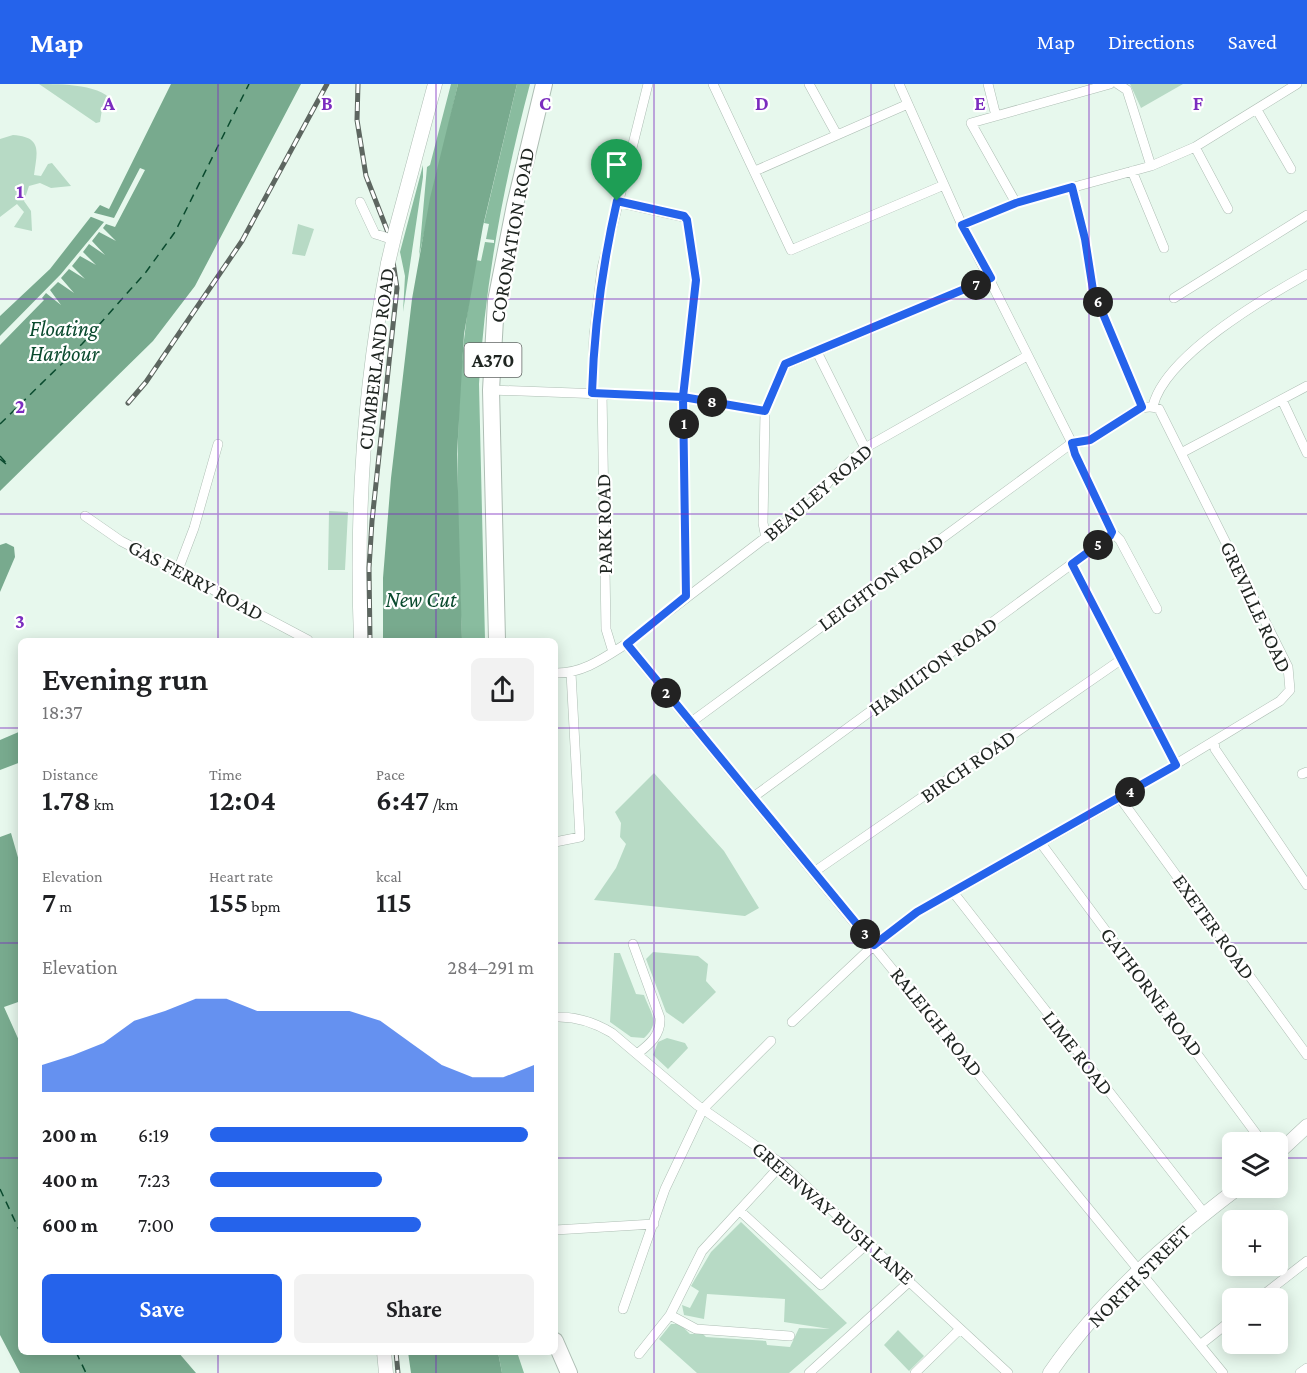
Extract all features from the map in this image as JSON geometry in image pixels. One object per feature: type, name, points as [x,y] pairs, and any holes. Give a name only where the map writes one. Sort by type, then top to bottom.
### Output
[{"type":"highway","name":"CORONATION ROAD","points":[[497,638],[491,390],[496,301],[515,205],[544,84]]},
{"type":"highway","points":[[558,1348],[569,1373]]},
{"type":"street","name":"CUMBERLAND ROAD","points":[[361,638],[359,569],[361,481],[378,312],[390,235],[435,84]]},
{"type":"street","points":[[592,393],[594,336],[602,268],[648,84]]},
{"type":"street","points":[[713,84],[791,250],[944,186]]},
{"type":"street","points":[[809,84],[837,135]]},
{"type":"street","points":[[899,84],[962,225],[991,278],[1027,356],[1072,443],[1112,532],[1120,540],[1157,609]]},
{"type":"street","points":[[988,84],[996,116]]},
{"type":"street","points":[[1016,203],[971,123],[1110,84]]},
{"type":"street","points":[[1118,84],[1127,90],[1151,166]]},
{"type":"street","points":[[962,225],[1016,203],[1151,166],[1195,147],[1297,84]]},
{"type":"street","points":[[755,171],[908,104]]},
{"type":"street","points":[[1257,110],[1291,169]]},
{"type":"street","points":[[1195,147],[1228,209]]},
{"type":"street","points":[[1132,171],[1164,248]]},
{"type":"street","points":[[1072,187],[1085,239],[1093,290],[1142,407]]},
{"type":"street","points":[[617,201],[684,216],[687,220],[696,280],[683,397],[686,596]]},
{"type":"street","points":[[360,202],[375,234],[390,235]]},
{"type":"street","points":[[1174,298],[1307,215]]},
{"type":"street","points":[[1072,443],[1090,440],[1142,407],[1153,406],[1155,394],[1201,345],[1245,312],[1307,274]]},
{"type":"street","points":[[766,538],[763,523],[765,411],[785,364],[991,278]]},
{"type":"street","points":[[817,352],[865,448]]},
{"type":"street","name":"BEAULEY ROAD","points":[[558,673],[571,673],[627,644],[686,596],[812,502],[831,479],[865,448],[1027,356]]},
{"type":"street","points":[[1183,452],[1307,386]]},
{"type":"street","points":[[491,390],[683,397],[765,411]]},
{"type":"street","name":"PARK ROAD","points":[[602,393],[606,629],[613,652]]},
{"type":"street","points":[[1282,400],[1306,450]]},
{"type":"street","name":"GREVILLE ROAD","points":[[792,1022],[874,945],[911,916],[1120,798],[1287,696],[1291,679],[1288,667],[1165,416],[1153,406]]},
{"type":"street","name":"LEIGHTON ROAD","points":[[690,723],[1072,443]]},
{"type":"street","points":[[178,570],[194,528],[218,444]]},
{"type":"street","name":"GAS FERRY ROAD","points":[[86,516],[122,541],[304,638]]},
{"type":"street","name":"HAMILTON ROAD","points":[[752,798],[1110,536],[1112,532]]},
{"type":"street","points":[[1072,564],[1176,765]]},
{"type":"street","name":"RALEIGH ROAD","points":[[627,644],[1223,1373]]},
{"type":"street","name":"BIRCH ROAD","points":[[814,872],[1122,659]]},
{"type":"street","points":[[558,841],[580,837],[571,673]]},
{"type":"street","points":[[1214,742],[1215,749],[1307,885]]},
{"type":"street","name":"EXETER ROAD","points":[[1120,798],[1307,1055]]},
{"type":"street","name":"GATHORNE ROAD","points":[[1040,842],[1255,1132]]},
{"type":"street","name":"LIME ROAD","points":[[953,892],[1204,1214]]},
{"type":"street","points":[[633,945],[660,1018],[660,1028],[651,1043],[638,1054]]},
{"type":"street","name":"GREENWAY BUSH LANE","points":[[558,1017],[579,1018],[597,1024],[638,1054],[703,1109],[782,1164],[1008,1373]]},
{"type":"street","points":[[623,1309],[670,1179],[703,1109],[771,1041]]},
{"type":"street","points":[[1288,1144],[1307,1126]]},
{"type":"street","points":[[639,1354],[670,1315],[699,1255],[782,1164]]},
{"type":"street","name":"NORTH STREET","points":[[1050,1373],[1077,1338],[1138,1271],[1225,1198]]},
{"type":"street","points":[[740,1211],[821,1285],[868,1243]]},
{"type":"street","points":[[558,1230],[654,1224]]},
{"type":"street","points":[[1272,1288],[1307,1261]]},
{"type":"street","points":[[809,1373],[910,1281]]},
{"type":"street","points":[[670,1315],[696,1329],[790,1336]]},
{"type":"street","points":[[1200,1345],[1222,1328]]},
{"type":"street","points":[[915,1373],[960,1329]]},
{"type":"street","points":[[384,1355],[386,1373]]},
{"type":"street","points":[[1300,1373],[1307,1368]]},
{"type":"shaded area","points":[[39,84],[81,86],[102,92],[113,104],[102,109],[100,122],[96,123]]},
{"type":"shaded area","points":[[451,84],[458,84],[419,256],[427,167],[430,165]]},
{"type":"shaded area","points":[[517,84],[530,84],[497,232],[482,346],[479,384],[485,638],[462,638],[458,498],[459,402],[468,307],[476,260],[481,261],[485,242],[494,243],[494,240],[486,239],[489,224],[484,223]]},
{"type":"shaded area","points":[[1130,84],[1183,84],[1141,108]]},
{"type":"shaded area","points":[[13,135],[23,136],[34,142],[37,153],[34,175],[41,176],[48,164],[52,163],[71,186],[51,188],[40,183],[29,186],[24,201],[31,211],[32,231],[14,227],[24,212],[17,204],[0,217],[0,139]]},
{"type":"shaded area","points":[[423,165],[403,312],[405,276],[400,252]]},
{"type":"shaded area","points":[[298,224],[314,229],[305,256],[292,254]]},
{"type":"shaded area","points":[[329,511],[348,512],[345,570],[328,570]]},
{"type":"shaded area","points":[[654,773],[724,851],[759,908],[745,916],[594,900],[616,868],[626,844],[620,837],[621,823],[615,812]]},
{"type":"shaded area","points":[[653,952],[698,956],[708,964],[706,981],[716,992],[683,1024],[666,1012],[646,959]]},
{"type":"shaded area","points":[[614,953],[620,953],[636,994],[644,995],[652,1013],[652,1028],[644,1038],[631,1037],[610,1022]]},
{"type":"shaded area","points":[[667,1038],[685,1043],[688,1048],[668,1069],[653,1055],[658,1042]]},
{"type":"shaded area","points":[[741,1222],[847,1323],[789,1373],[697,1373],[659,1339],[671,1324],[680,1324],[690,1334],[766,1341],[767,1345],[790,1347],[799,1328],[830,1329],[784,1322],[785,1299],[707,1294],[704,1319],[684,1315],[682,1305],[690,1308],[699,1291],[691,1286],[711,1252]]},
{"type":"shaded area","points":[[898,1330],[924,1356],[909,1371],[884,1345]]},
{"type":"shaded area","points":[[499,1355],[518,1355],[524,1373],[502,1373]]},
{"type":"water","name":"Floating Harbour","points":[[171,84],[301,84],[195,286],[153,341],[0,491],[0,316],[50,269],[100,205],[109,209]]},
{"type":"water","name":"New Cut","points":[[458,84],[517,84],[483,226],[464,334],[457,454],[462,638],[383,638],[383,578],[391,478],[412,299],[430,198]]},
{"type":"water","points":[[6,543],[14,547],[15,557],[0,592],[0,545]]},
{"type":"water","points":[[18,732],[18,763],[0,770],[0,740]]},
{"type":"water","points":[[11,833],[18,858],[18,1002],[4,1007],[18,1038],[18,1355],[181,1355],[196,1373],[20,1373],[0,1335],[0,837]]},
{"type":"water","points":[[408,1355],[499,1355],[502,1373],[411,1373]]},
{"type":"pier","points":[[140,168],[145,170],[115,227],[106,224],[103,228],[116,241],[99,232],[92,241],[105,255],[89,244],[83,252],[96,265],[80,256],[72,266],[85,279],[69,269],[61,278],[74,293],[58,282],[50,290],[61,305],[46,293],[42,298],[44,300],[0,345],[0,336],[61,274],[104,222],[89,216],[91,212],[114,218]]},
{"type":"ferry route","points":[[0,424],[82,344],[146,272],[175,232],[249,84]]},
{"type":"ferry route","points":[[0,456],[9,466]]},
{"type":"ferry route","points":[[0,459],[6,464]]},
{"type":"ferry route","points":[[0,1189],[18,1228]]},
{"type":"ferry route","points":[[77,1355],[86,1373]]},
{"type":"railway","points":[[128,403],[146,382],[242,241],[327,84]]},
{"type":"railway","points":[[358,84],[357,120],[366,176],[389,235],[397,288],[372,521],[369,568],[370,638]]},
{"type":"railway","points":[[396,1355],[398,1373]]},
{"type":"route","points":[[617,201],[602,268],[594,336],[592,393],[683,397],[686,596],[627,644],[874,945],[917,912],[1176,765],[1072,564],[1110,536],[1112,532],[1072,443],[1081,444],[1090,440],[1142,407],[1093,290],[1085,239],[1072,187],[1016,203],[962,225],[991,278],[936,303],[785,364],[765,411],[683,397],[692,336],[696,280],[687,220],[684,216],[617,201]]}]
